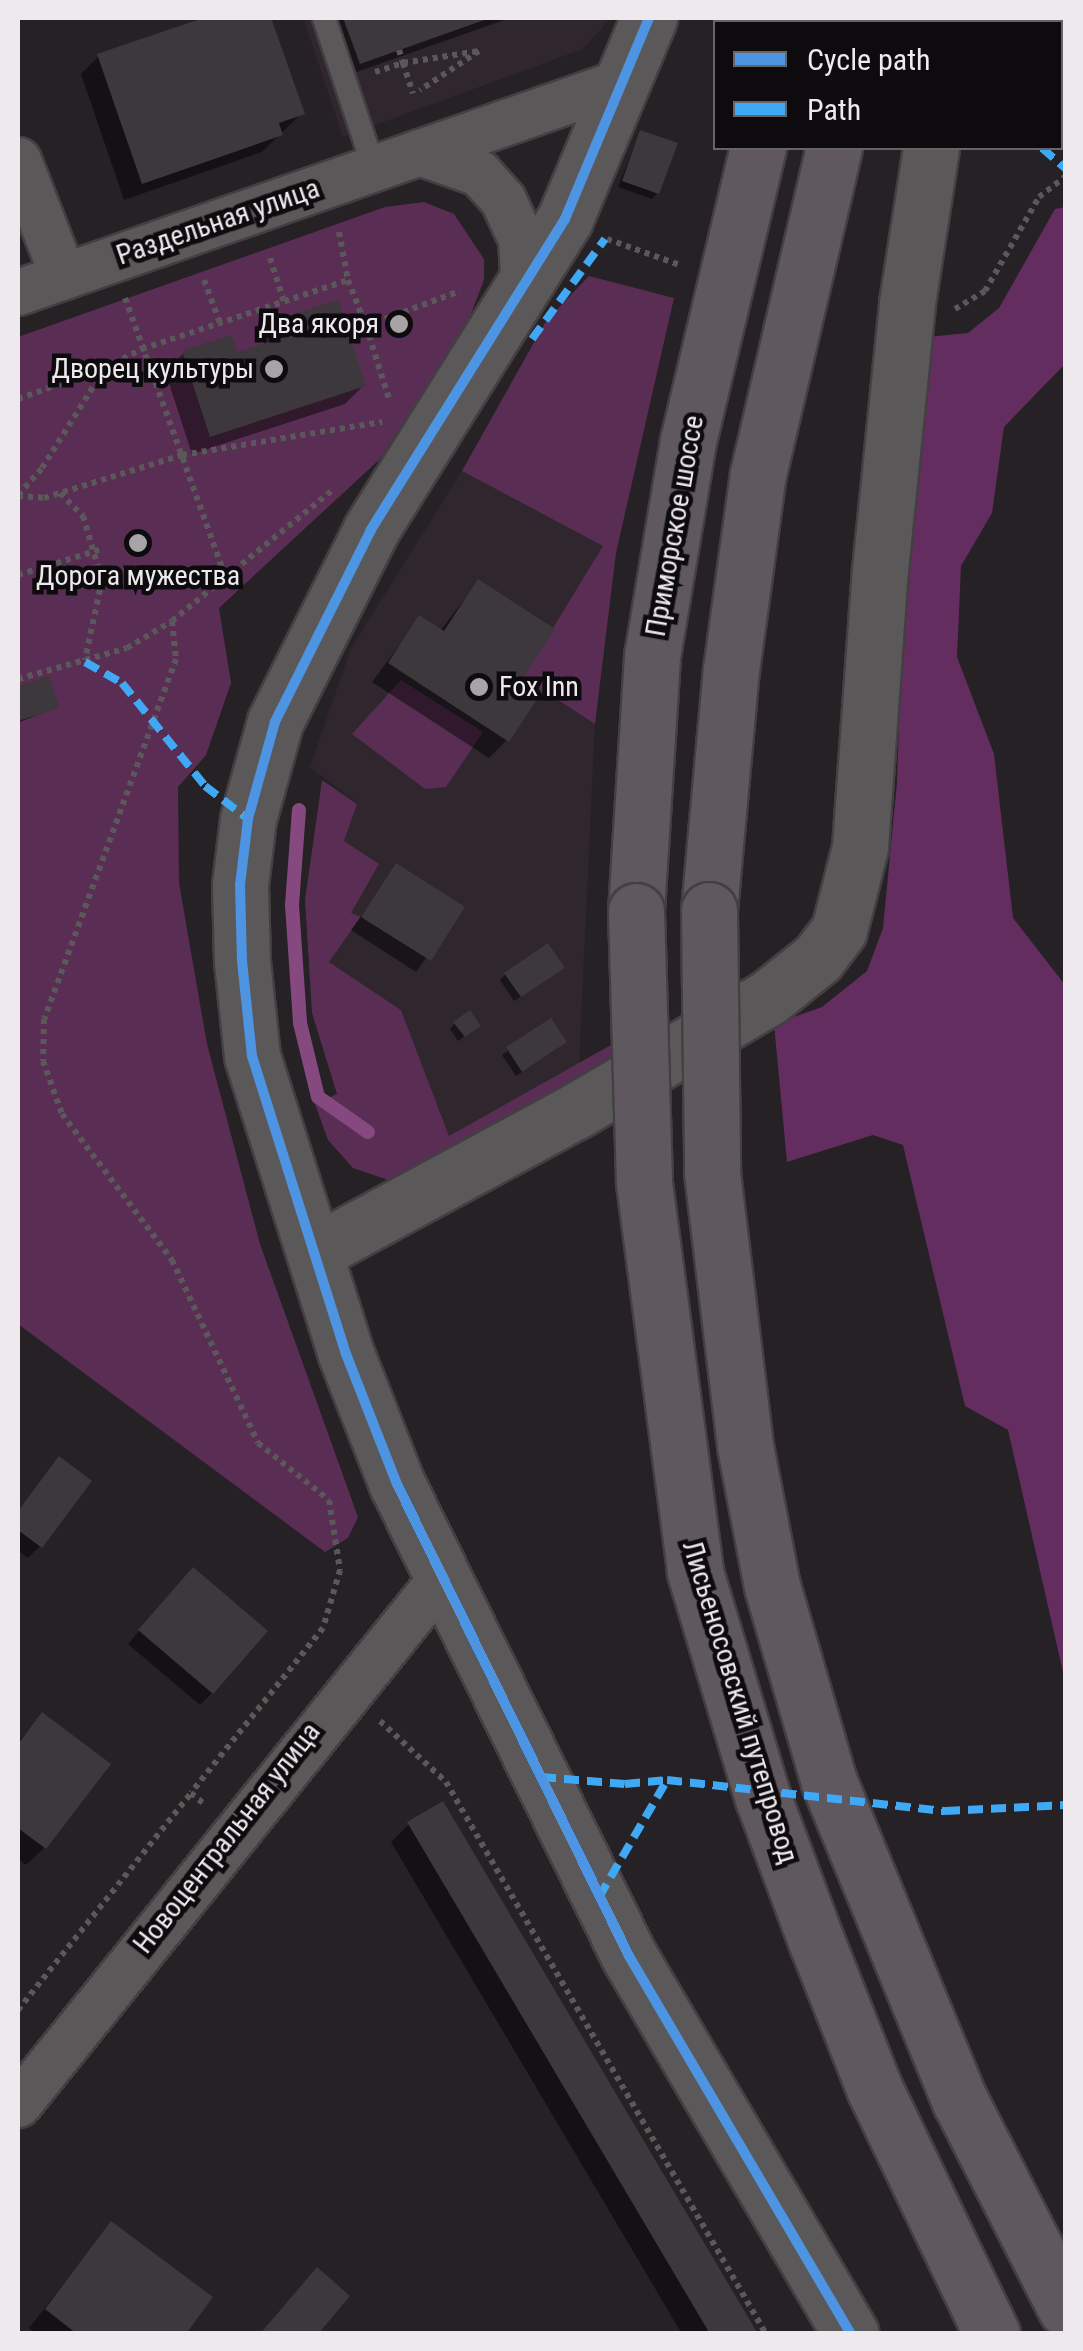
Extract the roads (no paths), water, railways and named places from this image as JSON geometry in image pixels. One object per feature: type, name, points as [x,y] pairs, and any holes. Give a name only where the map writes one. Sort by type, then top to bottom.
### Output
[{"type":"main road","name":"Приморское шоссе","points":[[636,911],[652,656],[688,441],[758,150]]},
{"type":"main road","points":[[834,150],[758,474],[731,670],[709,910],[712,1174],[746,1446],[772,1586],[830,1782],[960,2100],[1066,2308]]},
{"type":"main road","name":"Лисьеносовский путепровод","points":[[636,911],[644,1183],[695,1572],[763,1798],[817,1943],[875,2090],[992,2334]]},
{"type":"street","points":[[500,287],[565,220],[649,18]]},
{"type":"street","name":"Раздельная улица","points":[[18,292],[624,81]]},
{"type":"street","points":[[315,1252],[576,1111],[768,998],[818,958],[839,930],[860,847],[907,303],[931,150]]},
{"type":"street","points":[[419,152],[480,173],[503,200],[521,238],[500,287],[309,644],[275,722],[248,819],[240,885],[252,1056],[352,1370],[442,1577],[629,1956],[850,2334]]},
{"type":"street","points":[[18,160],[63,276]]},
{"type":"street","name":"Новоцентральная улица","points":[[18,2104],[234,1828],[442,1577]]},
{"type":"lane","points":[[324,18],[374,168]]},
{"type":"waterway","points":[[299,810],[292,905],[300,1023],[318,1097],[368,1132]]},
{"type":"place","name":"Два якоря","points":[[399,324]]},
{"type":"place","name":"Дворец культуры","points":[[274,369]]},
{"type":"place","name":"Дорога мужества","points":[[138,543]]},
{"type":"place","name":"Fox Inn","points":[[479,687]]}]
